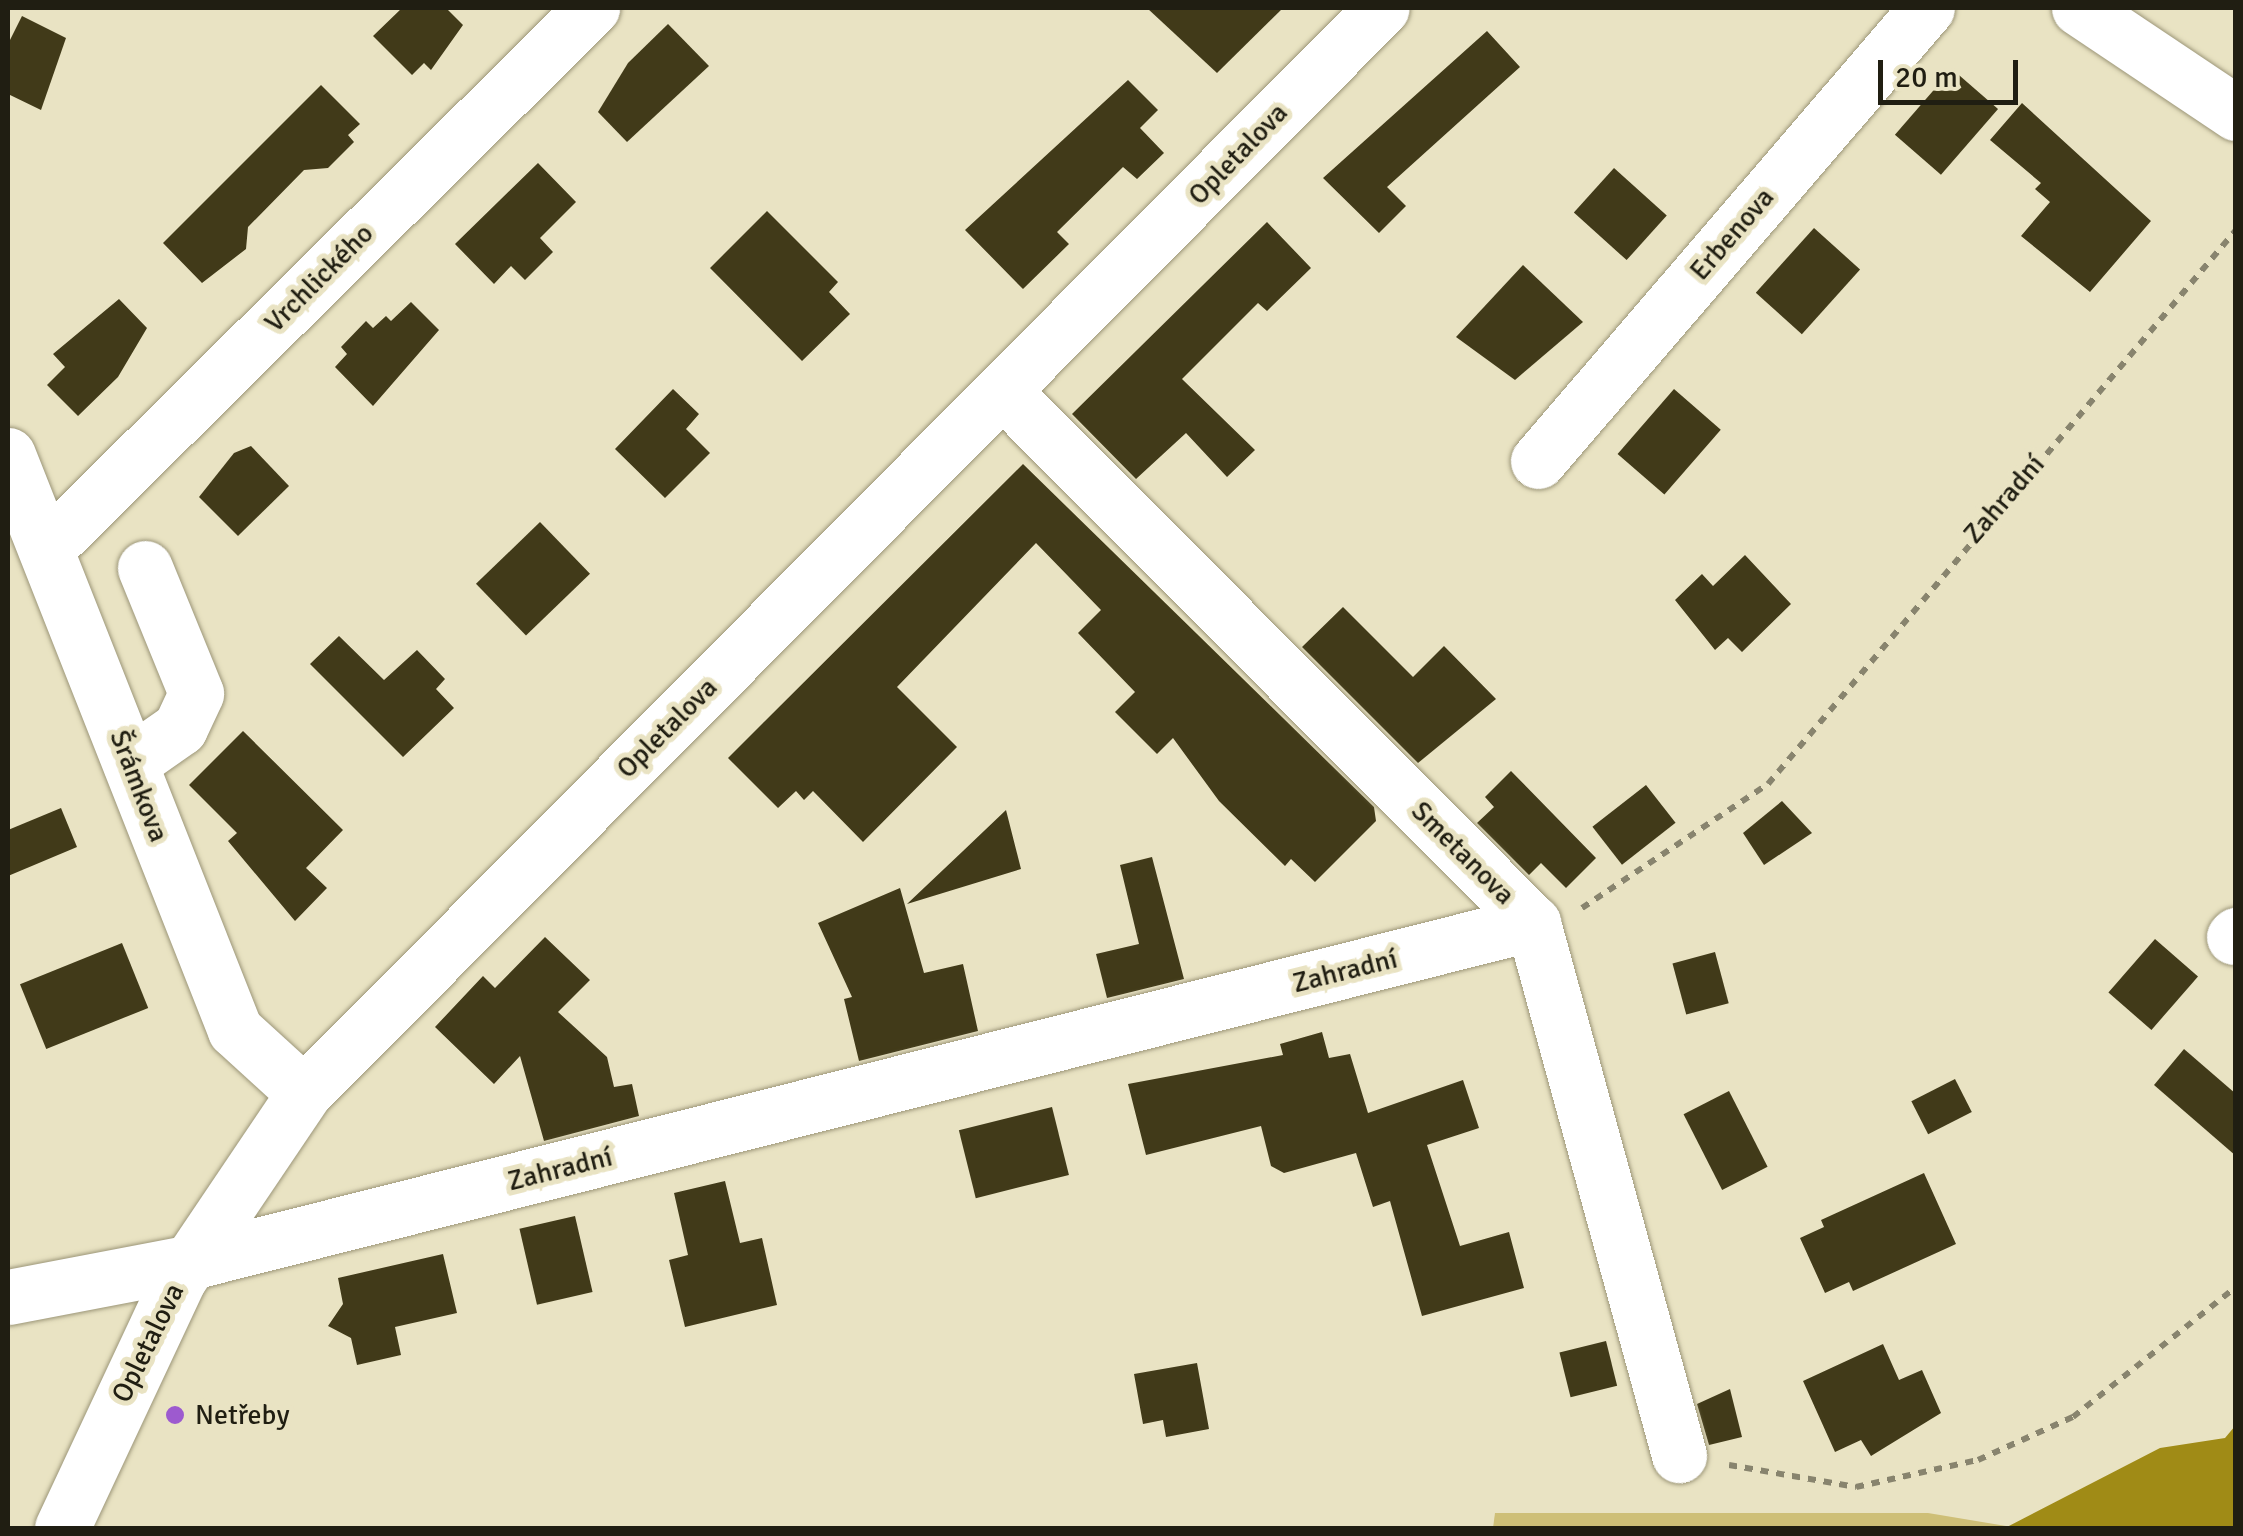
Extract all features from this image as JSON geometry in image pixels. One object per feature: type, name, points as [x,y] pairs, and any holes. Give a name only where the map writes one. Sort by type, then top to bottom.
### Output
[{"type":"street","name":"Vrchlického","points":[[46,549],[592,8]]},
{"type":"street","name":"Opletalova","points":[[62,1528],[188,1263],[304,1093],[1382,8]]},
{"type":"street","name":"Erbenova","points":[[1538,461],[1927,8]]},
{"type":"street","points":[[2078,8],[2236,112]]},
{"type":"street","name":"Smetanova","points":[[1004,392],[1534,923],[1679,1455]]},
{"type":"street","name":"Šrámkova","points":[[8,455],[235,1030],[304,1093]]},
{"type":"street","points":[[130,763],[180,728],[196,694],[145,568]]},
{"type":"street","name":"Zahradní","points":[[8,1297],[188,1263],[1534,923]]},
{"type":"path","name":"Zahradní","points":[[1534,923],[1632,881],[1768,784],[2236,230]]},
{"type":"path","points":[[1679,1455],[1856,1487],[1978,1460],[2073,1417],[2236,1287]]},
{"type":"shaded area","points":[[2235,1426],[2235,1528],[2005,1528],[2160,1448],[2225,1438]]},
{"type":"shaded area","points":[[1495,1513],[1928,1513],[2006,1526],[1493,1528]]},
{"type":"building","points":[[402,8],[446,8],[463,25],[431,70],[424,63],[412,75],[373,36]]},
{"type":"building","points":[[1147,8],[1283,8],[1217,73]]},
{"type":"building","points":[[22,16],[66,38],[41,110],[8,94],[8,44]]},
{"type":"building","points":[[668,24],[709,66],[627,142],[598,112],[628,63]]},
{"type":"building","points":[[1487,31],[1520,67],[1387,187],[1406,206],[1379,233],[1323,178]]},
{"type":"building","points":[[1952,69],[1998,109],[1941,175],[1895,135]]},
{"type":"building","points":[[1128,80],[1158,110],[1140,128],[1164,153],[1137,179],[1123,167],[1057,232],[1069,244],[1023,289],[965,230]]},
{"type":"building","points":[[321,85],[360,124],[348,135],[354,142],[328,168],[304,170],[248,227],[246,249],[202,283],[163,243]]},
{"type":"building","points":[[2022,103],[2151,221],[2090,292],[2021,236],[2050,202],[2035,189],[2041,183],[1990,140]]},
{"type":"building","points":[[538,163],[576,202],[540,238],[553,252],[525,280],[511,266],[494,284],[455,244]]},
{"type":"building","points":[[1614,168],[1667,216],[1627,260],[1574,213]]},
{"type":"building","points":[[767,211],[838,282],[829,292],[850,314],[802,361],[710,268]]},
{"type":"building","points":[[1267,222],[1311,268],[1267,311],[1258,303],[1182,379],[1255,450],[1227,477],[1186,433],[1136,479],[1072,414]]},
{"type":"building","points":[[1814,228],[1860,269],[1802,334],[1756,293]]},
{"type":"building","points":[[1523,265],[1583,322],[1515,380],[1456,337]]},
{"type":"building","points":[[119,299],[147,328],[118,377],[78,416],[47,385],[65,367],[53,354]]},
{"type":"building","points":[[411,302],[439,330],[373,406],[335,367],[347,354],[341,347],[366,321],[373,328],[386,316],[391,321]]},
{"type":"building","points":[[673,389],[699,414],[686,429],[710,453],[665,498],[615,449]]},
{"type":"building","points":[[1674,389],[1721,430],[1664,495],[1618,454]]},
{"type":"building","points":[[251,446],[289,486],[238,536],[199,497],[234,453]]},
{"type":"building","points":[[1023,464],[1374,807],[1376,821],[1315,882],[1291,859],[1285,866],[1219,801],[1173,738],[1157,754],[1115,712],[1135,692],[1078,633],[1101,610],[1036,543],[897,687],[957,747],[863,842],[813,791],[804,800],[796,791],[778,808],[728,758]]},
{"type":"building","points":[[540,522],[590,574],[526,636],[476,584]]},
{"type":"building","points":[[1745,555],[1791,604],[1742,652],[1728,638],[1715,650],[1675,600],[1702,574],[1713,586]]},
{"type":"building","points":[[1343,607],[1413,677],[1444,646],[1496,699],[1418,763],[1302,647]]},
{"type":"building","points":[[339,636],[384,680],[417,650],[445,679],[436,689],[454,708],[403,757],[310,664]]},
{"type":"building","points":[[243,731],[343,830],[306,868],[327,888],[295,921],[228,841],[237,833],[189,785]]},
{"type":"building","points":[[1511,771],[1596,858],[1566,888],[1541,863],[1529,875],[1477,823],[1494,807],[1485,797]]},
{"type":"building","points":[[1646,785],[1676,823],[1622,865],[1592,827]]},
{"type":"building","points":[[1782,801],[1812,833],[1764,865],[1743,833]]},
{"type":"building","points":[[61,808],[77,847],[8,876],[8,830]]},
{"type":"building","points":[[1006,810],[1021,869],[907,904],[963,851]]},
{"type":"building","points":[[1152,857],[1184,979],[1107,998],[1096,954],[1139,944],[1120,865]]},
{"type":"building","points":[[900,888],[924,973],[963,964],[978,1031],[859,1061],[844,999],[852,997],[818,923]]},
{"type":"building","points":[[545,937],[590,980],[558,1012],[607,1057],[614,1087],[632,1084],[639,1116],[544,1141],[520,1056],[494,1084],[435,1027],[483,976],[495,988]]},
{"type":"building","points":[[2155,939],[2198,976],[2151,1030],[2108,993]]},
{"type":"building","points":[[122,943],[148,1008],[46,1049],[20,984]]},
{"type":"building","points":[[1715,952],[1729,1003],[1686,1015],[1672,963]]},
{"type":"building","points":[[1322,1032],[1329,1058],[1350,1054],[1368,1113],[1463,1080],[1479,1128],[1427,1145],[1460,1246],[1509,1232],[1524,1288],[1422,1316],[1390,1201],[1373,1207],[1356,1153],[1284,1173],[1271,1166],[1261,1126],[1146,1155],[1128,1084],[1283,1055],[1280,1044]]},
{"type":"building","points":[[2184,1049],[2236,1094],[2236,1156],[2154,1085]]},
{"type":"building","points":[[1955,1079],[1972,1112],[1928,1134],[1911,1101]]},
{"type":"building","points":[[1729,1091],[1768,1167],[1722,1190],[1684,1114]]},
{"type":"building","points":[[1052,1107],[1069,1175],[976,1198],[959,1130]]},
{"type":"building","points":[[1924,1173],[1956,1244],[1853,1291],[1849,1282],[1825,1293],[1800,1238],[1824,1227],[1821,1220]]},
{"type":"building","points":[[725,1181],[740,1243],[762,1238],[777,1305],[685,1327],[669,1260],[688,1255],[674,1193]]},
{"type":"building","points":[[575,1216],[593,1292],[537,1305],[519,1229]]},
{"type":"building","points":[[443,1254],[457,1313],[395,1327],[401,1355],[357,1365],[351,1338],[328,1326],[343,1304],[338,1278]]},
{"type":"building","points":[[1606,1341],[1617,1386],[1571,1397],[1559,1353]]},
{"type":"building","points":[[1883,1344],[1899,1380],[1922,1370],[1941,1413],[1871,1456],[1861,1440],[1835,1452],[1803,1381]]},
{"type":"building","points":[[1197,1363],[1209,1429],[1166,1437],[1163,1420],[1143,1424],[1134,1374]]},
{"type":"building","points":[[1730,1389],[1742,1437],[1709,1445],[1697,1404]]},
{"type":"place","name":"Netřeby","points":[[175,1415]]}]
